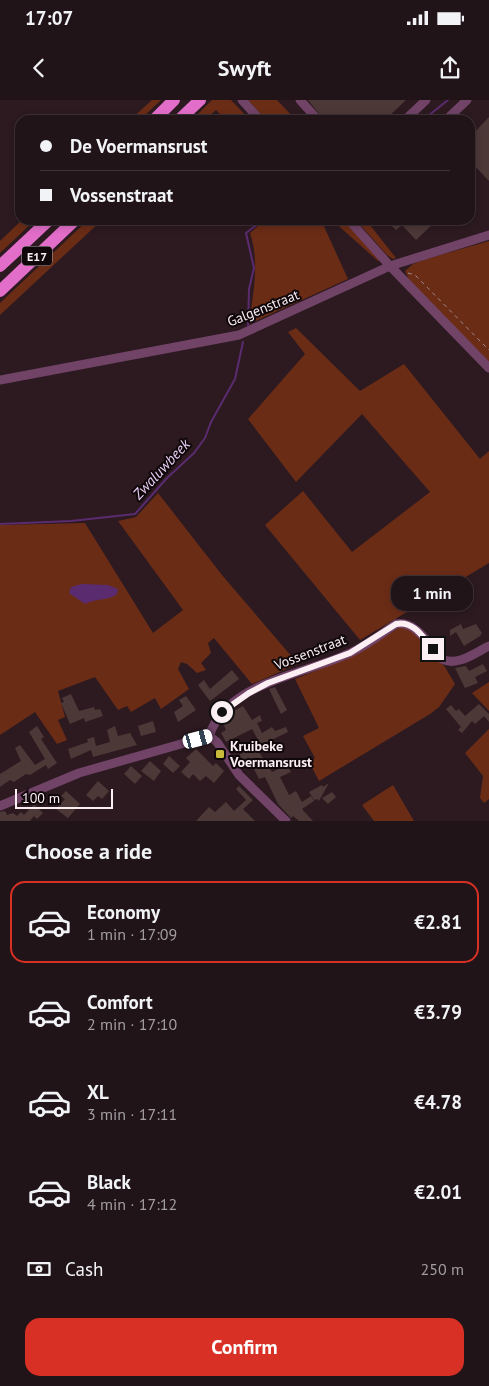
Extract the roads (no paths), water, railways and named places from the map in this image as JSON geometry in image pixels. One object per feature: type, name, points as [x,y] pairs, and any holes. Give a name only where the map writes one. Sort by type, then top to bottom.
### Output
[{"type":"highway","points":[[159,115],[174,100]]},
{"type":"highway","points":[[184,115],[200,100]]},
{"type":"highway","name":"E17","points":[[0,266],[44,225]]},
{"type":"highway","name":"E17","points":[[0,291],[70,225]]},
{"type":"street","points":[[300,100],[314,115]]},
{"type":"street","points":[[410,115],[426,100]]},
{"type":"street","points":[[451,115],[467,100]]},
{"type":"street","points":[[244,102],[256,115]]},
{"type":"street","points":[[353,225],[390,266],[489,368]]},
{"type":"street","name":"Galgenstraat","points":[[0,380],[239,335],[390,266],[489,235]]},
{"type":"street","name":"Vossenstraat","points":[[209,736],[214,722],[222,712],[249,693],[268,683],[350,653],[396,624],[401,623],[415,628],[446,661],[461,660],[489,646]]},
{"type":"street","points":[[0,806],[79,774],[209,736],[217,742],[239,775],[286,821]]},
{"type":"waterway","name":"Zwaluwbeek","points":[[429,115],[448,100]]},
{"type":"waterway","name":"Zwaluwbeek","points":[[248,325],[249,289],[254,268],[246,233],[256,225]]},
{"type":"waterway","name":"Zwaluwbeek","points":[[0,524],[71,521],[135,514],[167,478],[194,453],[205,438],[211,422],[235,379],[243,342]]},
{"type":"place","name":"Kruibeke Voermansrust","points":[[220,754]]}]
